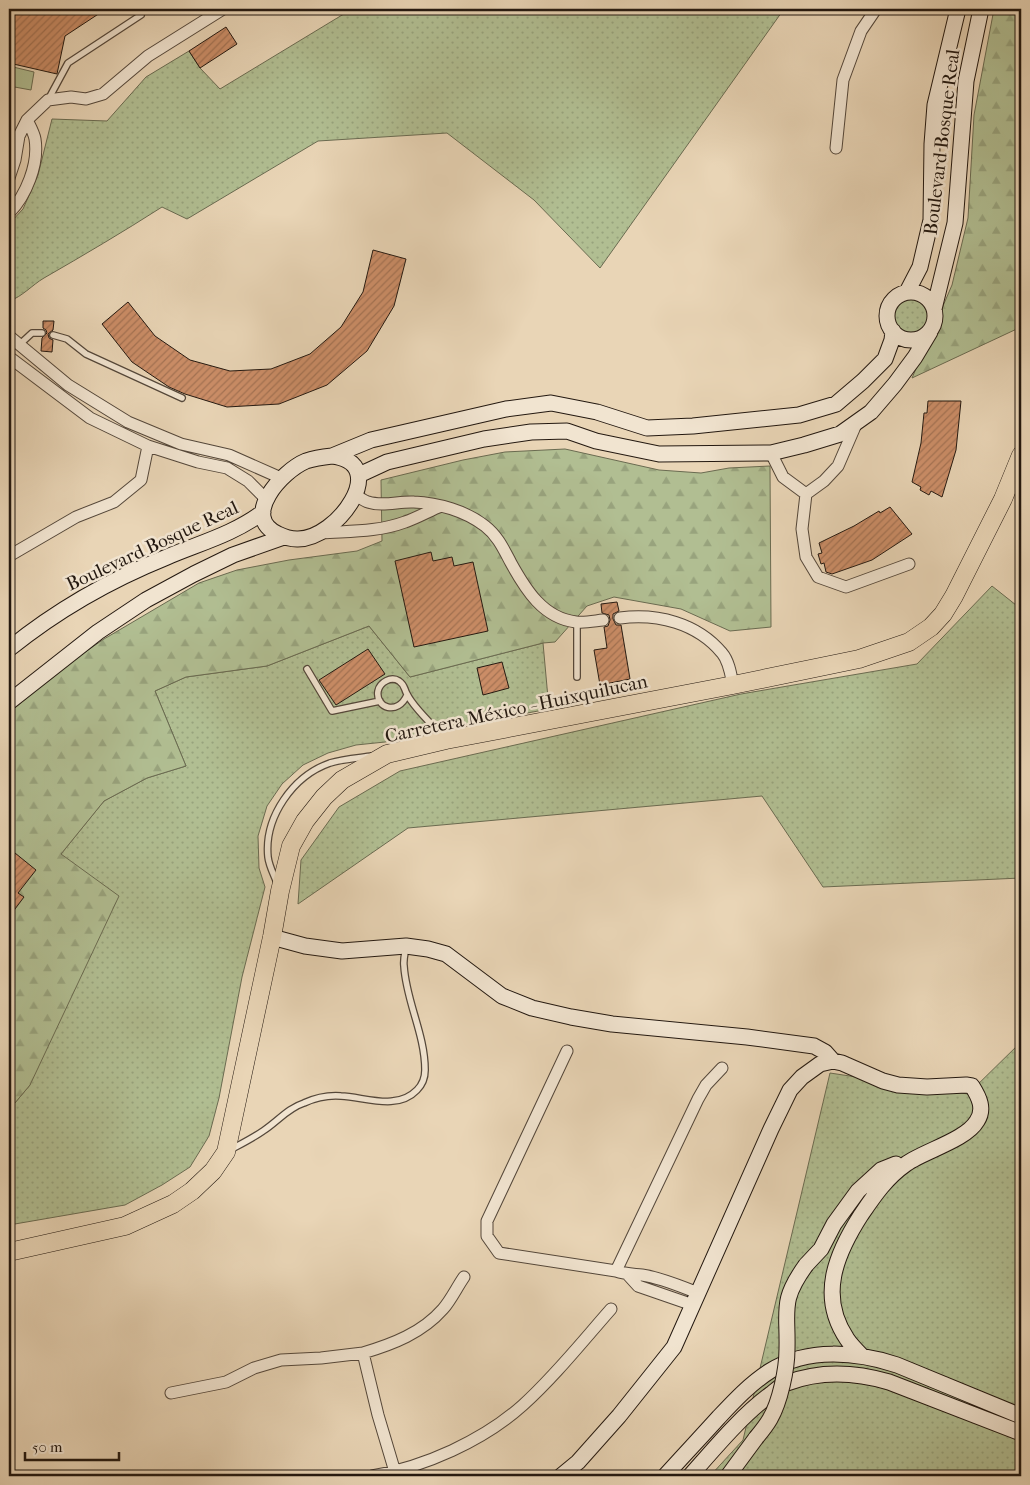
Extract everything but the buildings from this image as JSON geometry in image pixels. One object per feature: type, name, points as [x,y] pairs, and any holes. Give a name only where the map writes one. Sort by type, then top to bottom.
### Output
[{"type":"main road","name":"Carretera México - Huixquilucan","points":[[9,1252],[125,1226],[173,1204],[192,1191],[213,1171],[226,1152],[291,846],[305,821],[324,797],[342,780],[387,754],[446,740],[859,659],[909,642],[931,628],[943,614],[954,596],[1003,499],[1021,455]]},
{"type":"street","points":[[9,178],[15,160],[19,136],[27,120],[48,100],[71,97],[86,99],[103,94],[148,56],[223,9]]},
{"type":"street","points":[[836,148],[843,80],[861,31],[876,9]]},
{"type":"street","name":"Boulevard Bosque Real","points":[[907,292],[920,267],[931,220],[932,144],[935,105],[958,9]]},
{"type":"street","name":"Boulevard Bosque Real","points":[[934,309],[955,223],[966,81],[981,9]]},
{"type":"street","points":[[9,212],[16,205],[27,185],[35,159],[35,138],[27,120]]},
{"type":"street","points":[[359,475],[387,462],[484,439],[531,432],[567,431],[596,441],[659,454],[771,452],[804,446],[840,434],[871,412],[915,357],[930,332],[934,321],[934,309],[930,301],[916,292],[898,295],[891,302],[888,311],[888,322],[893,331],[901,338],[911,340],[922,338],[930,332]]},
{"type":"street","points":[[332,456],[371,440],[506,409],[552,404],[597,412],[647,428],[693,426],[799,415],[836,404],[863,381],[885,358],[892,340],[893,331]]},
{"type":"street","points":[[9,336],[68,385],[128,422],[181,444],[228,455],[282,478]]},
{"type":"street","points":[[9,357],[90,418],[148,446],[198,462],[227,468],[248,481],[265,506]]},
{"type":"street","points":[[857,422],[838,466],[824,481],[806,494],[802,529],[806,557],[818,577],[846,587],[909,564]]},
{"type":"street","points":[[9,556],[76,517],[114,502],[141,480],[148,446]]},
{"type":"street","points":[[771,452],[783,477],[806,494]]},
{"type":"street","points":[[320,457],[345,458],[354,465],[359,475],[358,487],[346,512],[322,533],[309,539],[284,537],[269,530],[263,522],[265,506],[282,478],[305,462],[320,457]]},
{"type":"street","points":[[355,495],[368,502],[390,504],[413,502],[441,506],[465,515],[485,526],[502,545],[527,590],[540,606],[554,616],[577,622],[603,620]]},
{"type":"street","name":"Boulevard Bosque Real","points":[[9,649],[64,608],[112,582],[166,557],[233,531],[265,506]]},
{"type":"street","points":[[322,533],[386,527],[404,522],[441,506]]},
{"type":"street","points":[[9,702],[98,632],[146,600],[233,555],[284,537]]},
{"type":"street","points":[[620,618],[656,618],[680,623],[701,633],[722,653],[732,685]]},
{"type":"street","points":[[272,937],[305,946],[342,951],[406,946],[428,948],[446,954],[502,996],[532,1008],[612,1024],[747,1037],[814,1046],[833,1061]]},
{"type":"street","points":[[567,1051],[487,1221],[487,1236],[499,1252],[616,1271],[628,1275],[641,1274],[661,1279],[696,1299]]},
{"type":"street","points":[[561,1476],[578,1462],[619,1416],[674,1347],[790,1090],[809,1070],[820,1064],[833,1061],[842,1062],[883,1081],[898,1085],[927,1087],[966,1084],[972,1086],[980,1102],[981,1112],[977,1123],[965,1132],[907,1163],[886,1179],[849,1234],[834,1269],[832,1296],[837,1321],[847,1340],[862,1356]]},
{"type":"street","points":[[616,1271],[698,1099],[706,1085],[722,1068]]},
{"type":"street","points":[[728,1476],[770,1419],[777,1403],[787,1350],[786,1300],[795,1280],[821,1249],[834,1224],[858,1191],[869,1180],[881,1170],[932,1150]]},
{"type":"street","points":[[171,1393],[226,1382],[254,1368],[281,1360],[363,1353],[391,1345],[416,1332],[443,1309],[464,1277]]},
{"type":"street","points":[[372,1476],[395,1472],[468,1442],[492,1428],[521,1407],[552,1377],[611,1309]]},
{"type":"street","points":[[363,1353],[378,1415],[395,1472]]},
{"type":"street","points":[[665,1476],[746,1389],[771,1370],[793,1361],[819,1355],[862,1356],[897,1365],[1021,1416]]},
{"type":"street","points":[[690,1476],[758,1404],[785,1384],[820,1374],[840,1373],[889,1382],[1021,1433]]},
{"type":"lane","points":[[48,100],[68,63],[141,15]]},
{"type":"lane","points":[[20,345],[32,333],[42,333]]},
{"type":"lane","points":[[53,336],[67,340],[86,354],[182,398]]},
{"type":"lane","points":[[577,622],[577,678]]},
{"type":"lane","points":[[306,669],[332,711],[380,701]]},
{"type":"lane","points":[[407,695],[403,703],[396,708],[387,707],[380,701],[378,693],[381,684],[389,680],[398,680],[405,686],[407,695],[446,740]]},
{"type":"lane","points":[[280,891],[268,858],[269,836],[274,814],[288,795],[307,775],[330,763],[387,754]]},
{"type":"lane","points":[[226,1152],[264,1130],[301,1104],[321,1097],[340,1096],[378,1102],[400,1101],[413,1095],[422,1085],[425,1073],[424,1056],[403,964],[406,946]]},
{"type":"green space","points":[[352,9],[784,9],[600,268],[534,200],[447,133],[318,141],[187,219],[162,207],[9,301],[9,224],[23,209],[38,175],[52,119],[107,121],[146,77],[189,51],[200,68],[220,89]]},
{"type":"green space","points":[[994,9],[1021,9],[1021,327],[912,378],[952,285],[968,218],[974,115]]},
{"type":"green space","points":[[9,66],[34,72],[31,90],[9,86]]},
{"type":"green space","points":[[911,298],[918,299],[924,303],[928,309],[928,323],[924,329],[918,333],[911,334],[904,333],[898,329],[894,323],[893,316],[894,309],[898,303],[904,299]]},
{"type":"green space","points":[[565,449],[659,470],[701,473],[729,468],[770,466],[771,627],[730,631],[681,609],[614,597],[587,606],[555,642],[543,643],[410,677],[369,626],[267,666],[186,677],[155,691],[186,766],[147,778],[104,801],[61,854],[119,896],[30,1085],[9,1110],[9,713],[59,670],[104,639],[199,583],[237,570],[289,560],[357,551],[382,541],[381,480],[505,452]]},
{"type":"green space","points":[[992,586],[1021,609],[1021,878],[823,887],[762,796],[408,828],[298,904],[301,860],[339,807],[400,771],[741,694],[917,664]]},
{"type":"green space","points":[[369,626],[410,677],[543,643],[549,709],[441,729],[385,742],[356,745],[328,753],[303,765],[282,784],[267,806],[258,836],[259,868],[265,887],[242,977],[219,1098],[209,1136],[190,1167],[125,1205],[9,1225],[9,1110],[30,1085],[61,854],[104,801],[147,778],[186,766],[155,691],[186,677],[267,666]]},
{"type":"green space","points":[[1021,1042],[1021,1476],[710,1476],[743,1440],[830,1073],[968,1094]]}]
